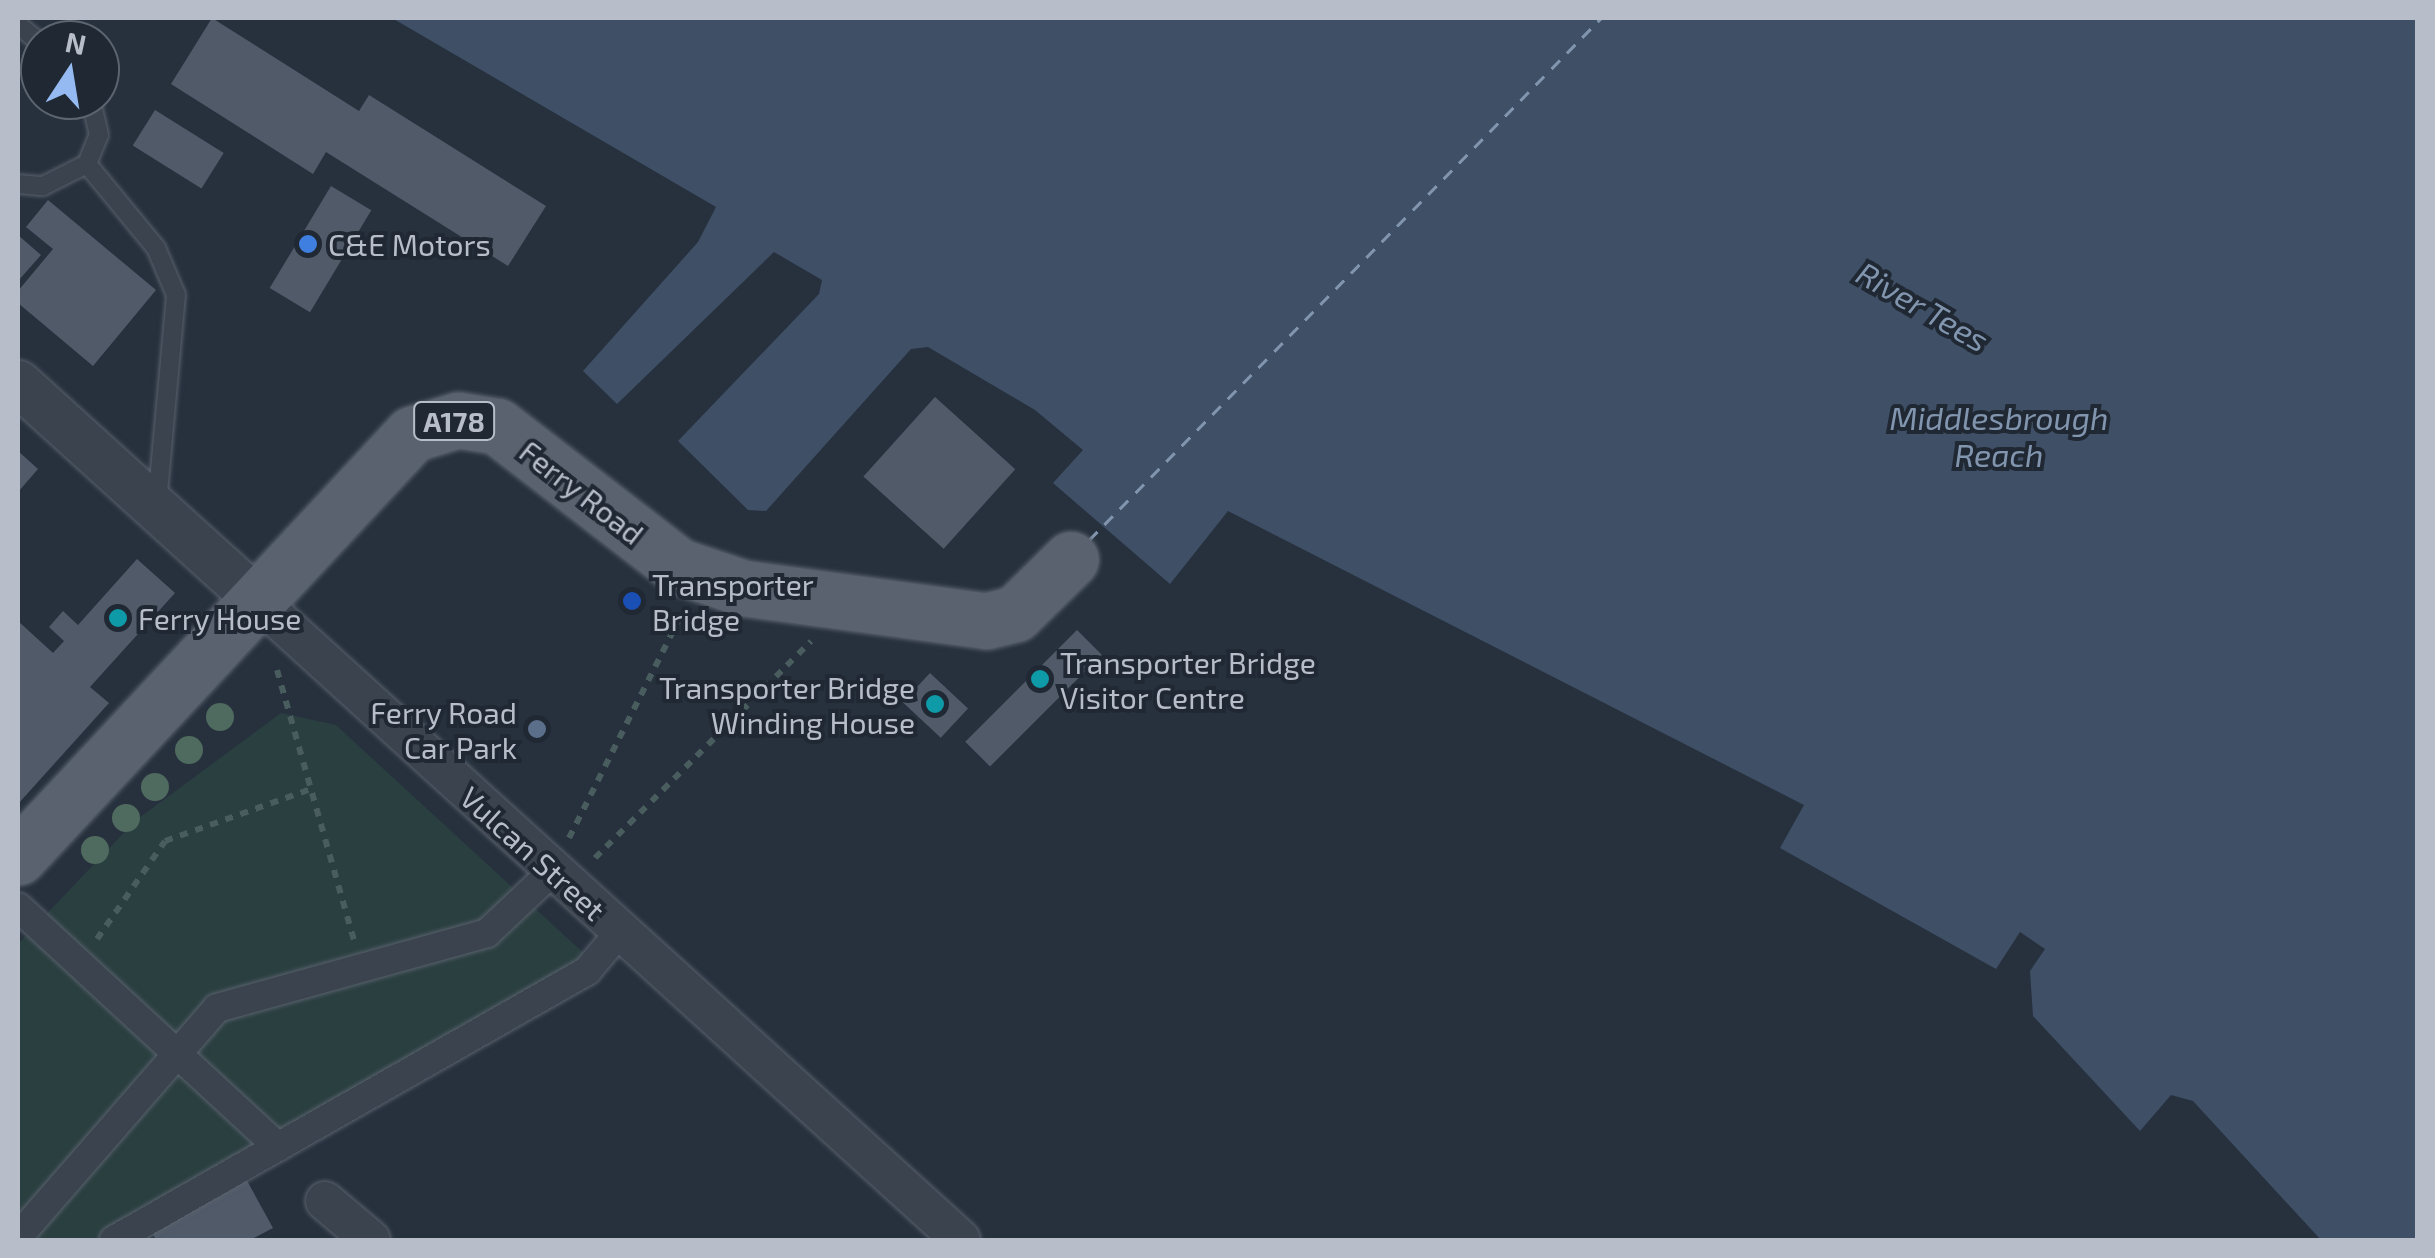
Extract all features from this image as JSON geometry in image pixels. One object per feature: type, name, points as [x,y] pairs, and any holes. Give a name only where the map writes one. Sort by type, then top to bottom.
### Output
[{"type":"main road","name":"Ferry Road","points":[[257,600],[412,434],[458,420],[496,426],[705,579],[834,602],[986,621],[1014,614],[1071,559]]},
{"type":"main road","name":"A178","points":[[18,857],[257,600]]},
{"type":"street","name":"Vulcan Street","points":[[18,383],[962,1240]]},
{"type":"street","points":[[18,1238],[173,1050],[217,1008],[362,972],[488,933],[553,871]]},
{"type":"street","points":[[18,907],[278,1147]]},
{"type":"street","points":[[114,1240],[588,971],[620,932]]},
{"type":"street","points":[[325,1200],[362,1238]]},
{"type":"lane","points":[[18,184],[43,186],[87,164],[99,135],[96,120]]},
{"type":"lane","points":[[87,164],[156,248],[176,295],[156,508]]},
{"type":"path","points":[[553,871],[668,632],[705,579]]},
{"type":"path","points":[[257,600],[362,972]]},
{"type":"path","points":[[553,871],[603,856],[800,659],[834,602]]},
{"type":"path","points":[[79,964],[165,840],[311,790]]},
{"type":"green space","points":[[281,713],[336,725],[603,971],[146,1240],[18,1240],[18,944],[135,821]]},
{"type":"water","name":"Middlesbrough Reach","points":[[392,18],[2417,18],[2417,1240],[2321,1240],[2193,1101],[2171,1095],[2140,1131],[2033,1016],[2030,971],[2045,949],[2020,932],[1996,969],[1780,848],[1804,805],[1228,511],[1170,584],[1053,483],[1083,450],[1035,410],[928,347],[911,349],[766,511],[748,510],[678,441],[819,294],[822,280],[774,252],[617,404],[583,371],[698,242],[716,207]]},
{"type":"building","points":[[212,18],[359,111],[369,95],[546,206],[508,266],[326,152],[313,174],[171,84]]},
{"type":"building","points":[[155,110],[224,153],[201,189],[133,146]]},
{"type":"building","name":"C&E Motors","points":[[331,186],[371,210],[310,312],[270,288]]},
{"type":"building","points":[[48,200],[156,290],[93,366],[18,303],[18,291],[53,249],[26,227]]},
{"type":"building","points":[[18,235],[41,255],[18,281]]},
{"type":"building","points":[[935,397],[1015,469],[944,549],[863,477]]},
{"type":"building","points":[[18,451],[38,469],[18,492]]},
{"type":"building","points":[[137,559],[175,593],[90,687],[109,703],[18,804],[18,621],[53,653],[64,641],[49,627],[63,611],[78,625]]},
{"type":"building","points":[[1077,630],[1102,655],[990,766],[965,742]]},
{"type":"building","name":"Transporter Bridge Winding House","points":[[930,673],[968,708],[941,738],[903,702]]},
{"type":"building","points":[[240,1168],[273,1228],[250,1240],[156,1240],[147,1222]]},
{"type":"ferry route","points":[[1089,540],[1601,18]]},
{"type":"place","name":"C&E Motors","points":[[308,244]]},
{"type":"place","name":"Transporter Bridge","points":[[632,601]]},
{"type":"place","name":"Ferry House","points":[[118,618]]},
{"type":"place","name":"Transporter Bridge Visitor Centre","points":[[1040,679]]},
{"type":"place","name":"Transporter Bridge Winding House","points":[[935,704]]},
{"type":"place","name":"Ferry Road Car Park","points":[[537,729]]},
{"type":"water label","name":"River Tees","points":[[1923,306]]}]
